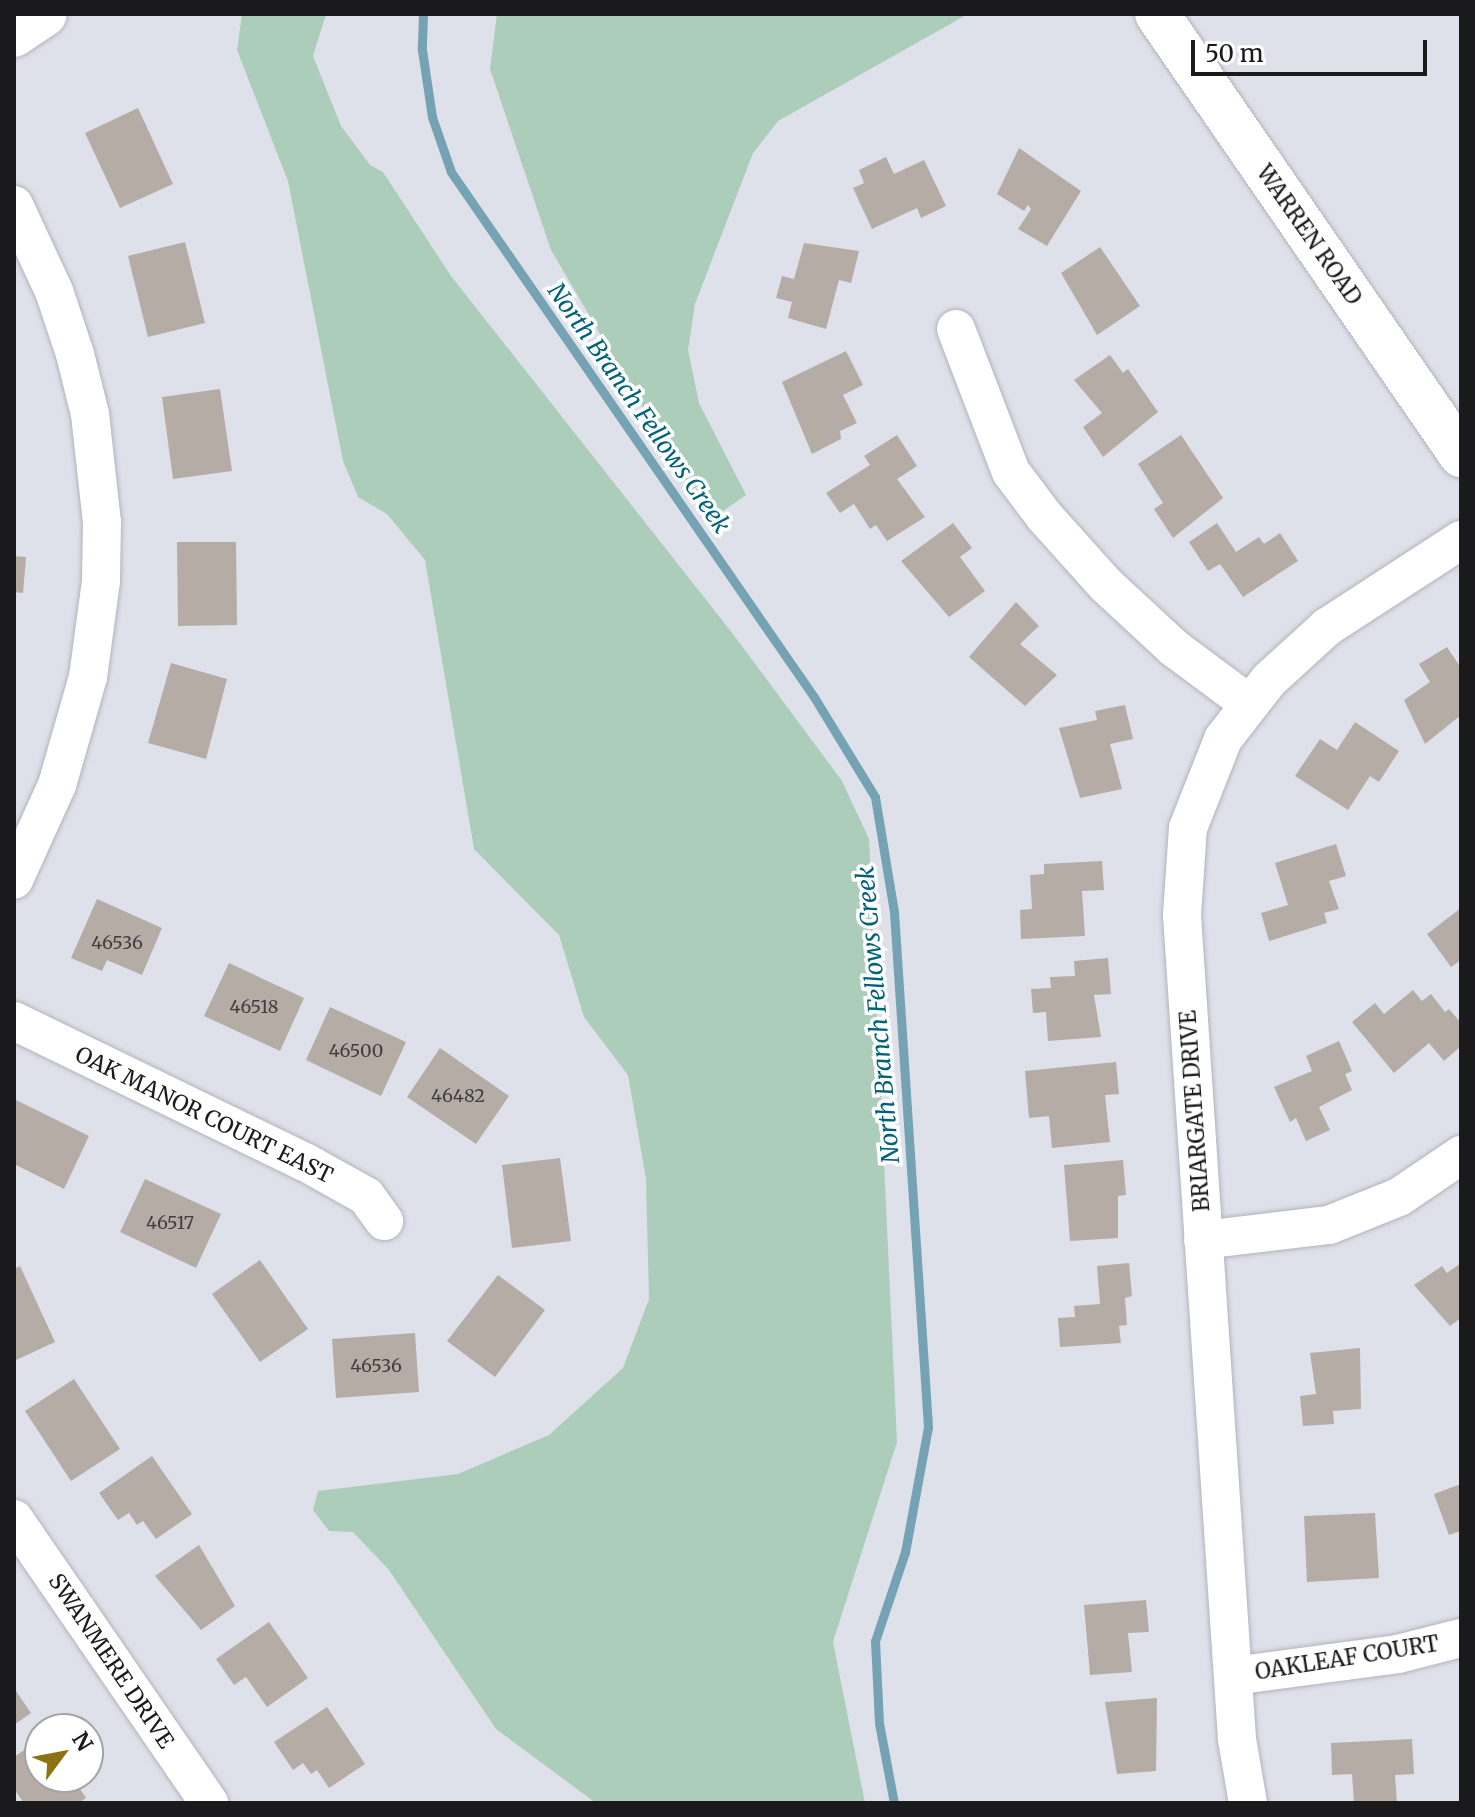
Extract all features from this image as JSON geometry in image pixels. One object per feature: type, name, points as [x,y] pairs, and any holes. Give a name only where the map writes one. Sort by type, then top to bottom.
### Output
[{"type":"main road","points":[[14,35],[45,14]]},
{"type":"main road","name":"WARREN ROAD","points":[[1157,14],[1461,455]]},
{"type":"street","points":[[14,205],[54,291],[75,354],[90,414],[102,522],[96,629],[85,690],[57,785],[14,880]]},
{"type":"street","points":[[956,329],[1011,472],[1044,516],[1106,585],[1174,648],[1248,703]]},
{"type":"street","name":"BRIARGATE DRIVE","points":[[1248,1803],[1233,1676],[1203,1240],[1182,870],[1204,777],[1248,703],[1327,627],[1461,540]]},
{"type":"street","name":"OAK MANOR COURT EAST","points":[[14,1021],[317,1169],[366,1196],[384,1221]]},
{"type":"street","points":[[1203,1240],[1329,1225],[1399,1197],[1461,1155]]},
{"type":"street","name":"SWANMERE DRIVE","points":[[14,1519],[209,1803]]},
{"type":"street","name":"OAKLEAF COURT","points":[[1233,1676],[1398,1654],[1461,1638]]},
{"type":"green space","points":[[242,14],[326,14],[313,56],[341,126],[370,165],[383,172],[451,276],[733,634],[842,781],[869,839],[897,1442],[833,1642],[865,1803],[596,1803],[496,1729],[389,1570],[353,1532],[329,1531],[313,1510],[318,1491],[458,1474],[549,1435],[623,1368],[649,1299],[646,1179],[628,1075],[584,1017],[559,935],[474,849],[425,560],[387,514],[358,497],[343,461],[288,181],[237,50]]},
{"type":"green space","points":[[497,14],[968,14],[778,121],[753,153],[695,304],[688,350],[699,403],[746,495],[717,515],[699,503],[551,250],[490,69]]},
{"type":"building","points":[[138,108],[173,184],[120,208],[85,133]]},
{"type":"building","points":[[1019,148],[1081,191],[1047,246],[1018,229],[1031,209],[1028,205],[1024,211],[997,194]]},
{"type":"building","points":[[886,157],[894,174],[924,160],[946,206],[921,218],[917,208],[872,229],[853,188],[864,183],[859,170]]},
{"type":"building","points":[[185,242],[205,323],[148,337],[128,256]]},
{"type":"building","points":[[804,243],[859,251],[851,283],[839,280],[826,329],[788,318],[792,302],[776,298],[782,276],[794,279]]},
{"type":"building","points":[[1100,247],[1140,306],[1097,335],[1061,273]]},
{"type":"building","points":[[846,351],[863,385],[843,395],[857,423],[840,431],[841,439],[812,454],[782,382]]},
{"type":"building","points":[[1110,355],[1123,373],[1128,369],[1158,412],[1103,457],[1083,427],[1102,413],[1074,380]]},
{"type":"building","points":[[220,389],[232,471],[173,479],[162,397]]},
{"type":"building","points":[[897,435],[917,466],[897,479],[925,517],[887,541],[876,525],[870,529],[854,504],[840,513],[826,493],[870,465],[864,456]]},
{"type":"building","points":[[1181,435],[1223,498],[1173,538],[1154,509],[1163,503],[1138,464]]},
{"type":"building","points":[[953,523],[972,548],[960,557],[985,591],[949,617],[901,561]]},
{"type":"building","points":[[1217,523],[1236,552],[1259,537],[1264,544],[1280,533],[1298,561],[1243,597],[1220,564],[1208,571],[1189,542]]},
{"type":"building","points":[[177,542],[236,542],[237,625],[178,626]]},
{"type":"building","points":[[14,556],[26,557],[23,593],[14,592]]},
{"type":"building","points":[[1016,602],[1039,626],[1020,644],[1057,675],[1025,706],[969,657]]},
{"type":"building","points":[[1447,647],[1461,668],[1461,715],[1425,744],[1404,700],[1430,682],[1419,664]]},
{"type":"building","points":[[171,663],[227,679],[206,759],[148,743]]},
{"type":"building","points":[[1125,705],[1133,739],[1110,744],[1122,789],[1080,798],[1059,728],[1097,720],[1095,711]]},
{"type":"building","points":[[1355,722],[1399,751],[1379,782],[1370,776],[1348,810],[1295,776],[1320,739],[1337,750]]},
{"type":"building","points":[[1336,844],[1346,876],[1329,881],[1339,909],[1324,913],[1327,923],[1269,941],[1261,913],[1288,905],[1275,863]]},
{"type":"building","points":[[1102,861],[1104,890],[1082,891],[1085,936],[1021,939],[1020,910],[1032,909],[1030,875],[1044,874],[1044,864]]},
{"type":"building","points":[[97,899],[162,928],[142,975],[107,960],[102,971],[71,958]]},
{"type":"building","points":[[1461,908],[1461,960],[1451,967],[1427,934]]},
{"type":"building","points":[[1108,958],[1111,994],[1094,995],[1101,1037],[1048,1041],[1046,1012],[1033,1013],[1031,989],[1051,988],[1050,977],[1075,976],[1074,961]]},
{"type":"building","points":[[229,963],[304,998],[280,1051],[204,1016]]},
{"type":"building","points":[[1413,990],[1422,1001],[1431,994],[1445,1012],[1449,1009],[1461,1023],[1461,1046],[1444,1061],[1429,1043],[1394,1073],[1352,1022],[1375,1003],[1384,1014]]},
{"type":"building","points":[[330,1007],[406,1042],[381,1096],[306,1060]]},
{"type":"building","points":[[1339,1041],[1352,1071],[1345,1074],[1352,1090],[1319,1107],[1330,1130],[1306,1141],[1296,1118],[1290,1122],[1274,1087],[1312,1071],[1306,1056]]},
{"type":"building","points":[[440,1048],[509,1096],[476,1144],[407,1097]]},
{"type":"building","points":[[1116,1062],[1119,1094],[1105,1095],[1110,1142],[1052,1148],[1049,1116],[1029,1118],[1025,1071]]},
{"type":"building","points":[[14,1099],[89,1136],[64,1189],[14,1164]]},
{"type":"building","points":[[560,1158],[571,1241],[512,1248],[502,1165]]},
{"type":"building","points":[[1123,1160],[1126,1195],[1118,1196],[1118,1238],[1070,1241],[1064,1165]]},
{"type":"building","points":[[145,1179],[221,1214],[196,1268],[120,1232]]},
{"type":"building","points":[[260,1260],[308,1329],[260,1362],[212,1294]]},
{"type":"building","points":[[1129,1263],[1132,1296],[1125,1298],[1127,1325],[1119,1326],[1121,1343],[1060,1347],[1058,1318],[1075,1317],[1074,1306],[1100,1304],[1097,1266]]},
{"type":"building","points":[[1461,1263],[1461,1318],[1450,1326],[1414,1285],[1442,1266],[1447,1273]]},
{"type":"building","points":[[20,1266],[55,1342],[14,1361],[14,1269]]},
{"type":"building","points":[[498,1275],[545,1310],[495,1377],[447,1341]]},
{"type":"building","points":[[415,1333],[419,1392],[336,1398],[332,1339]]},
{"type":"building","points":[[1360,1348],[1361,1409],[1333,1411],[1334,1424],[1303,1426],[1300,1396],[1316,1394],[1310,1353]]},
{"type":"building","points":[[74,1379],[120,1449],[71,1481],[25,1411]]},
{"type":"building","points":[[152,1456],[192,1514],[156,1539],[143,1521],[137,1525],[129,1513],[118,1520],[99,1493]]},
{"type":"building","points":[[1461,1484],[1461,1531],[1449,1535],[1434,1494]]},
{"type":"building","points":[[1375,1513],[1379,1578],[1307,1582],[1304,1516]]},
{"type":"building","points":[[199,1545],[235,1606],[201,1630],[155,1576]]},
{"type":"building","points":[[1146,1600],[1149,1632],[1128,1633],[1132,1672],[1090,1675],[1084,1605]]},
{"type":"building","points":[[269,1622],[308,1678],[267,1707],[246,1677],[234,1685],[216,1659]]},
{"type":"building","points":[[14,1688],[31,1713],[24,1713],[24,1718],[14,1725]]},
{"type":"building","points":[[1157,1698],[1156,1771],[1117,1774],[1105,1702]]},
{"type":"building","points":[[327,1707],[365,1764],[329,1788],[317,1770],[311,1774],[303,1763],[293,1770],[274,1742]]},
{"type":"building","points":[[1412,1739],[1414,1774],[1395,1775],[1397,1803],[1354,1803],[1352,1774],[1332,1775],[1331,1743]]},
{"type":"building","points":[[24,1750],[24,1793],[83,1793],[86,1798],[78,1803],[24,1803],[14,1789],[14,1757]]},
{"type":"waterway","name":"North Branch Fellows Creek","points":[[423,14],[422,50],[432,117],[451,172],[814,697],[875,797],[894,912],[928,1427],[905,1552],[875,1641],[879,1723],[894,1803]]}]
